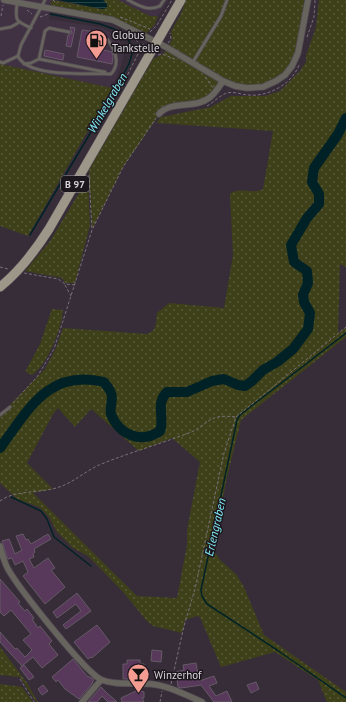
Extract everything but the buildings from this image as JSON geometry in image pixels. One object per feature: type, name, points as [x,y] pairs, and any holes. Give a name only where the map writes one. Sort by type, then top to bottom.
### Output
[{"type":"main road","name":"B 97","points":[[0,287],[17,272],[32,254],[49,229],[181,0]]},
{"type":"street","points":[[4,0],[113,20],[147,37],[223,81],[235,86],[247,88],[263,86],[285,75],[298,53],[308,0]]},
{"type":"street","points":[[159,114],[164,109],[170,107],[198,103],[209,99],[223,81]]},
{"type":"street","points":[[0,546],[8,569],[16,581],[88,670],[101,680],[164,687],[202,702]]},
{"type":"street","points":[[82,702],[101,680]]},
{"type":"lane","points":[[45,0],[21,45],[18,56],[23,64],[26,66],[63,74],[112,74]]},
{"type":"lane","points":[[128,0],[142,7],[151,9],[160,6],[164,0]]},
{"type":"lane","points":[[193,63],[221,16],[227,0]]},
{"type":"lane","points":[[17,2],[15,17],[18,23],[31,28]]},
{"type":"lane","points":[[0,29],[11,27],[18,23]]},
{"type":"lane","points":[[38,59],[45,31],[50,28],[69,32]]},
{"type":"lane","points":[[96,37],[108,40],[116,51],[117,56],[112,74]]},
{"type":"lane","points":[[0,62],[4,63],[18,56]]},
{"type":"lane","points":[[23,64],[31,63],[38,59],[112,74]]},
{"type":"lane","points":[[0,416],[2,412],[10,407]]},
{"type":"path","points":[[1,16],[4,0]]},
{"type":"path","points":[[147,37],[151,29],[157,25],[172,0]]},
{"type":"path","points":[[307,38],[314,17],[315,0]]},
{"type":"path","points":[[25,8],[29,13],[40,18],[48,14],[53,14]]},
{"type":"path","points":[[132,36],[142,45]]},
{"type":"path","points":[[154,58],[162,54],[180,62]]},
{"type":"path","points":[[202,107],[212,103],[224,95],[231,93],[251,96],[279,88],[290,79],[300,63]]},
{"type":"path","points":[[202,75],[207,78],[211,87],[224,95]]},
{"type":"path","points":[[10,407],[37,377],[47,363],[62,329],[92,230],[123,167],[159,114]]},
{"type":"path","points":[[89,170],[92,230]]},
{"type":"path","points":[[17,272],[58,279],[65,284],[72,297]]},
{"type":"path","points":[[65,284],[75,285]]},
{"type":"path","points":[[170,689],[184,626],[195,589],[224,453],[236,417],[346,327]]},
{"type":"path","points":[[0,501],[11,496],[24,493],[41,492],[62,486],[97,466],[185,434],[216,416],[236,417]]},
{"type":"path","points":[[20,679],[34,702]]},
{"type":"path","points":[[160,702],[164,687]]},
{"type":"shaded area","points":[[0,0],[52,0],[49,8],[51,9],[49,19],[103,28],[116,36],[125,49],[121,66],[112,88],[0,64]]},
{"type":"shaded area","points":[[58,0],[103,0],[107,4],[107,8],[102,9]]},
{"type":"shaded area","points":[[118,0],[168,0],[158,16],[150,16]]},
{"type":"green space","points":[[52,0],[102,9],[107,4],[103,0],[118,0],[150,16],[158,16],[155,24],[146,34],[126,24],[49,8]]},
{"type":"green space","points":[[186,0],[308,0],[298,53],[285,75],[263,86],[247,88],[223,81],[206,101],[164,108],[123,167],[92,229],[89,170],[153,59],[163,54],[172,40],[171,31],[181,14]]},
{"type":"green space","points":[[319,0],[346,0],[346,267],[340,264],[338,333],[346,327],[346,337],[241,420],[227,477],[214,544],[215,552],[220,560],[236,574],[244,587],[264,635],[346,692],[346,702],[327,702],[318,680],[275,652],[221,667],[200,617],[197,616],[185,620],[182,633],[153,626],[146,620],[124,593],[88,556],[73,548],[57,532],[49,517],[39,507],[17,499],[0,483],[0,415],[45,369],[56,348],[63,328],[146,334],[150,333],[154,329],[157,313],[169,303],[224,308],[233,255],[230,194],[241,190],[259,191],[263,189],[273,131],[156,123],[161,117],[211,107],[231,96],[265,96],[280,91],[300,71],[306,62],[306,56],[316,27]],"holes":[[[58,408],[75,427],[91,409],[139,451],[172,438],[200,462],[187,530],[187,545],[177,598],[137,596],[33,493],[53,489],[27,463],[53,414]]]},
{"type":"green space","points":[[0,64],[112,88],[28,236],[0,226]]},
{"type":"green space","points":[[88,178],[90,225],[75,283],[65,283],[62,278],[25,271],[50,241]]},
{"type":"green space","points":[[52,309],[63,310],[57,336],[43,364],[32,375],[26,372],[26,370],[40,344]]},
{"type":"green space","points":[[0,647],[27,683],[38,702],[36,702],[20,677],[0,675]]},
{"type":"green space","points":[[0,684],[22,687],[33,702],[0,702]]},
{"type":"waterway","name":"Winkelgraben","points":[[30,235],[108,103],[129,64],[132,54],[129,41],[114,29],[100,24],[50,14]]},
{"type":"waterway","points":[[0,448],[21,419],[42,396],[54,387],[68,381],[85,380],[104,382],[112,395],[111,414],[119,427],[131,435],[145,437],[160,431],[162,421],[161,406],[163,396],[167,392],[187,392],[212,381],[224,379],[238,385],[245,386],[263,370],[277,362],[293,349],[308,329],[310,313],[304,302],[303,295],[308,283],[307,271],[294,262],[291,245],[307,218],[319,204],[319,194],[312,182],[314,168],[338,134],[346,118]]},
{"type":"waterway","name":"Erlengraben","points":[[346,333],[240,415],[237,420],[201,590],[202,596],[207,604],[346,698]]},
{"type":"waterway","points":[[11,497],[41,511],[47,519],[54,537],[91,566]]},
{"type":"place","name":"Globus Tankstelle","points":[[96,60]]},
{"type":"place","name":"Winzerhof","points":[[139,694]]}]
